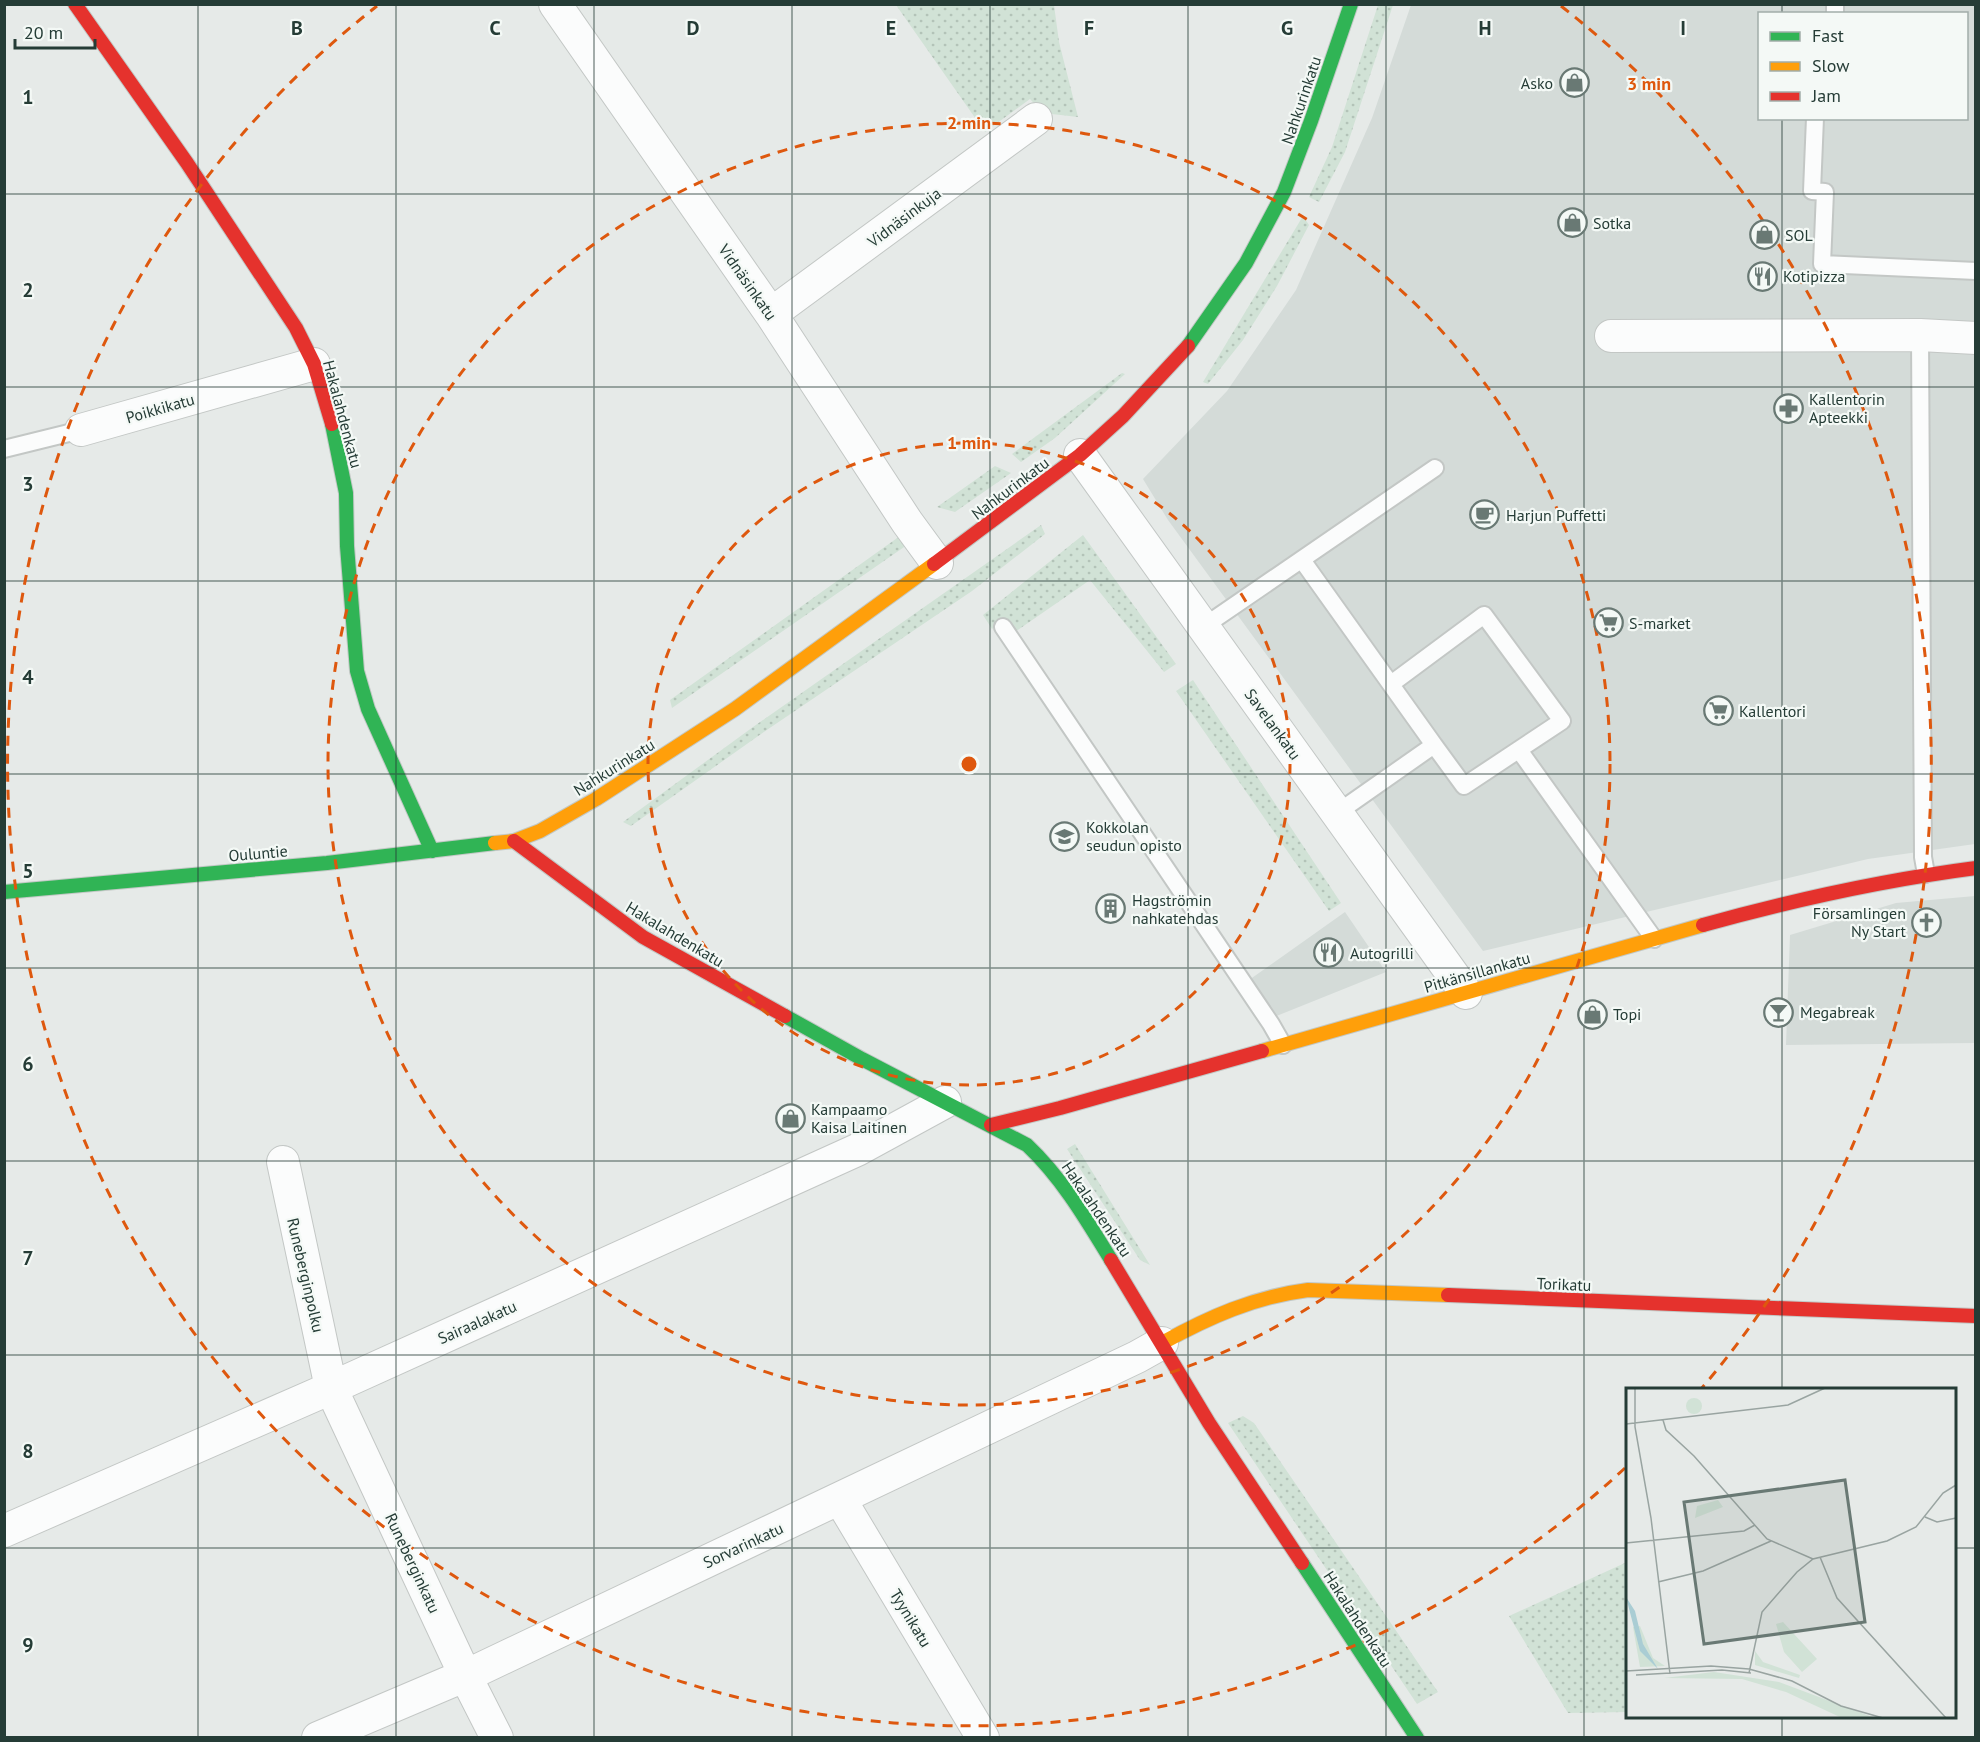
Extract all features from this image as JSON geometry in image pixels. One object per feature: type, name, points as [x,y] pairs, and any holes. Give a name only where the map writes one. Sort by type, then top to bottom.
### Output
[{"type":"street","name":"Hakalahdenkatu","points":[[75,4],[187,163],[296,328],[314,364],[334,433],[346,493],[347,546],[357,671],[368,709],[432,851]]},
{"type":"street","name":"Vidnäsinkatu","points":[[555,4],[771,314],[907,522],[937,563]]},
{"type":"street","name":"Nahkurinkatu","points":[[514,842],[540,831],[596,799],[735,709],[937,563],[1080,455],[1166,372],[1195,338],[1246,263],[1284,192],[1351,4]]},
{"type":"street","name":"Vidnäsinkuja","points":[[771,314],[1036,118]]},
{"type":"street","points":[[1611,336],[1920,335],[1976,338]]},
{"type":"street","name":"Poikkikatu","points":[[81,430],[314,364]]},
{"type":"street","name":"Savelankatu","points":[[1080,455],[1466,993]]},
{"type":"street","name":"Hakalahdenkatu","points":[[514,842],[643,937],[862,1059],[991,1125],[1027,1145],[1041,1158],[1069,1192],[1209,1423],[1417,1737]]},
{"type":"street","name":"Ouluntie","points":[[4,892],[327,863],[514,842]]},
{"type":"street","name":"Pitkänsillankatu","points":[[991,1125],[1060,1108],[1770,906],[1866,884],[1976,868]]},
{"type":"street","name":"Sairaalakatu","points":[[4,1531],[331,1388],[857,1150],[945,1102]]},
{"type":"street","name":"Runeberginpolku","points":[[283,1162],[331,1388]]},
{"type":"street","name":"Torikatu","points":[[1162,1342],[1207,1317],[1254,1299],[1285,1292],[1308,1290],[1976,1316]]},
{"type":"street","name":"Sorvarinkatu","points":[[318,1737],[465,1675],[840,1499],[1137,1357],[1162,1342]]},
{"type":"street","name":"Runeberginkatu","points":[[331,1388],[496,1737]]},
{"type":"street","name":"Tyynikatu","points":[[840,1499],[983,1737]]},
{"type":"lane","points":[[1815,120],[1812,191],[1825,192],[1822,264],[1976,271]]},
{"type":"lane","points":[[1920,335],[1922,845],[1926,874]]},
{"type":"lane","name":"Poikkikatu","points":[[4,449],[81,430]]},
{"type":"lane","points":[[1203,627],[1436,468]]},
{"type":"lane","points":[[1302,560],[1464,786],[1562,721],[1484,615],[1391,684]]},
{"type":"lane","points":[[1004,627],[1271,1024],[1282,1045]]},
{"type":"lane","points":[[1337,813],[1434,745]]},
{"type":"lane","points":[[1519,750],[1654,939]]},
{"type":"shaded area","points":[[1411,5],[1975,5],[1975,844],[1868,859],[1483,951],[1168,520],[1143,479],[1227,391],[1296,290],[1372,118]]},
{"type":"shaded area","points":[[1975,896],[1975,1043],[1786,1045],[1790,935],[1896,903]]},
{"type":"shaded area","points":[[1345,912],[1386,972],[1274,1017],[1249,980]]},
{"type":"green space","points":[[896,5],[1054,5],[1059,42],[1078,117],[1043,113],[1030,99],[985,132]]},
{"type":"green space","points":[[1378,5],[1393,5],[1345,152],[1319,202],[1309,197],[1332,147]]},
{"type":"green space","points":[[1303,216],[1309,225],[1277,286],[1243,340],[1208,384],[1203,382]]},
{"type":"green space","points":[[1122,373],[1125,374],[1055,438],[1021,462],[1012,454]]},
{"type":"green space","points":[[995,466],[1011,473],[955,512],[937,507]]},
{"type":"green space","points":[[1041,525],[1045,534],[972,591],[761,734],[631,826],[623,822],[753,727]]},
{"type":"green space","points":[[1083,535],[1176,664],[1164,672],[1090,580],[1015,632],[1004,619],[992,629],[983,615]]},
{"type":"green space","points":[[900,536],[907,545],[672,708],[670,700]]},
{"type":"green space","points":[[1193,680],[1341,903],[1329,911],[1176,691]]},
{"type":"green space","points":[[1075,1144],[1150,1265],[1140,1260],[1067,1149]]},
{"type":"green space","points":[[1243,1416],[1254,1423],[1438,1692],[1417,1704],[1228,1423]]},
{"type":"green space","points":[[1626,1562],[1626,1712],[1568,1713],[1509,1616]]},
{"type":"traffic: fast","points":[[1188,346],[1246,263],[1284,192],[1351,4]]},
{"type":"traffic: fast","points":[[332,424],[346,493],[347,546],[357,671],[368,709],[432,851]]},
{"type":"traffic: fast","points":[[4,892],[327,863],[495,843]]},
{"type":"traffic: fast","points":[[785,1016],[1027,1145],[1062,1185],[1111,1260]]},
{"type":"traffic: fast","points":[[1302,1563],[1417,1738]]},
{"type":"traffic: slow","points":[[495,843],[514,841],[540,831],[596,799],[735,709],[934,564]]},
{"type":"traffic: slow","points":[[1262,1051],[1703,925]]},
{"type":"traffic: slow","points":[[1162,1343],[1232,1309],[1288,1293],[1308,1290],[1448,1295]]},
{"type":"traffic: jam","points":[[75,4],[187,163],[296,328],[314,364],[332,424]]},
{"type":"traffic: jam","points":[[934,564],[1080,455],[1123,416],[1188,346]]},
{"type":"traffic: jam","points":[[514,841],[643,937],[785,1016]]},
{"type":"traffic: jam","points":[[1703,925],[1839,892],[1907,878],[1976,868]]},
{"type":"traffic: jam","points":[[991,1125],[1262,1051]]},
{"type":"traffic: jam","points":[[1111,1260],[1209,1423],[1302,1563]]},
{"type":"traffic: jam","points":[[1448,1295],[1976,1316]]},
{"type":"place","name":"Asko","points":[[1574,83]]},
{"type":"place","name":"Sotka","points":[[1572,223]]},
{"type":"place","name":"SOL","points":[[1764,235]]},
{"type":"place","name":"Kotipizza","points":[[1762,276]]},
{"type":"place","name":"Kallentorin Apteekki","points":[[1788,408]]},
{"type":"place","name":"Harjun Puffetti","points":[[1485,515]]},
{"type":"place","name":"S-market","points":[[1608,623]]},
{"type":"place","name":"Kallentori","points":[[1718,711]]},
{"type":"place","name":"Kokkolan seudun opisto","points":[[1065,836]]},
{"type":"place","name":"Hagströmin nahkatehdas","points":[[1111,909]]},
{"type":"place","name":"Församlingen Ny Start","points":[[1927,922]]},
{"type":"place","name":"Autogrilli","points":[[1329,953]]},
{"type":"place","name":"Megabreak","points":[[1779,1012]]},
{"type":"place","name":"Topi","points":[[1592,1014]]},
{"type":"place","name":"Kampaamo Kaisa Laitinen","points":[[790,1118]]}]
